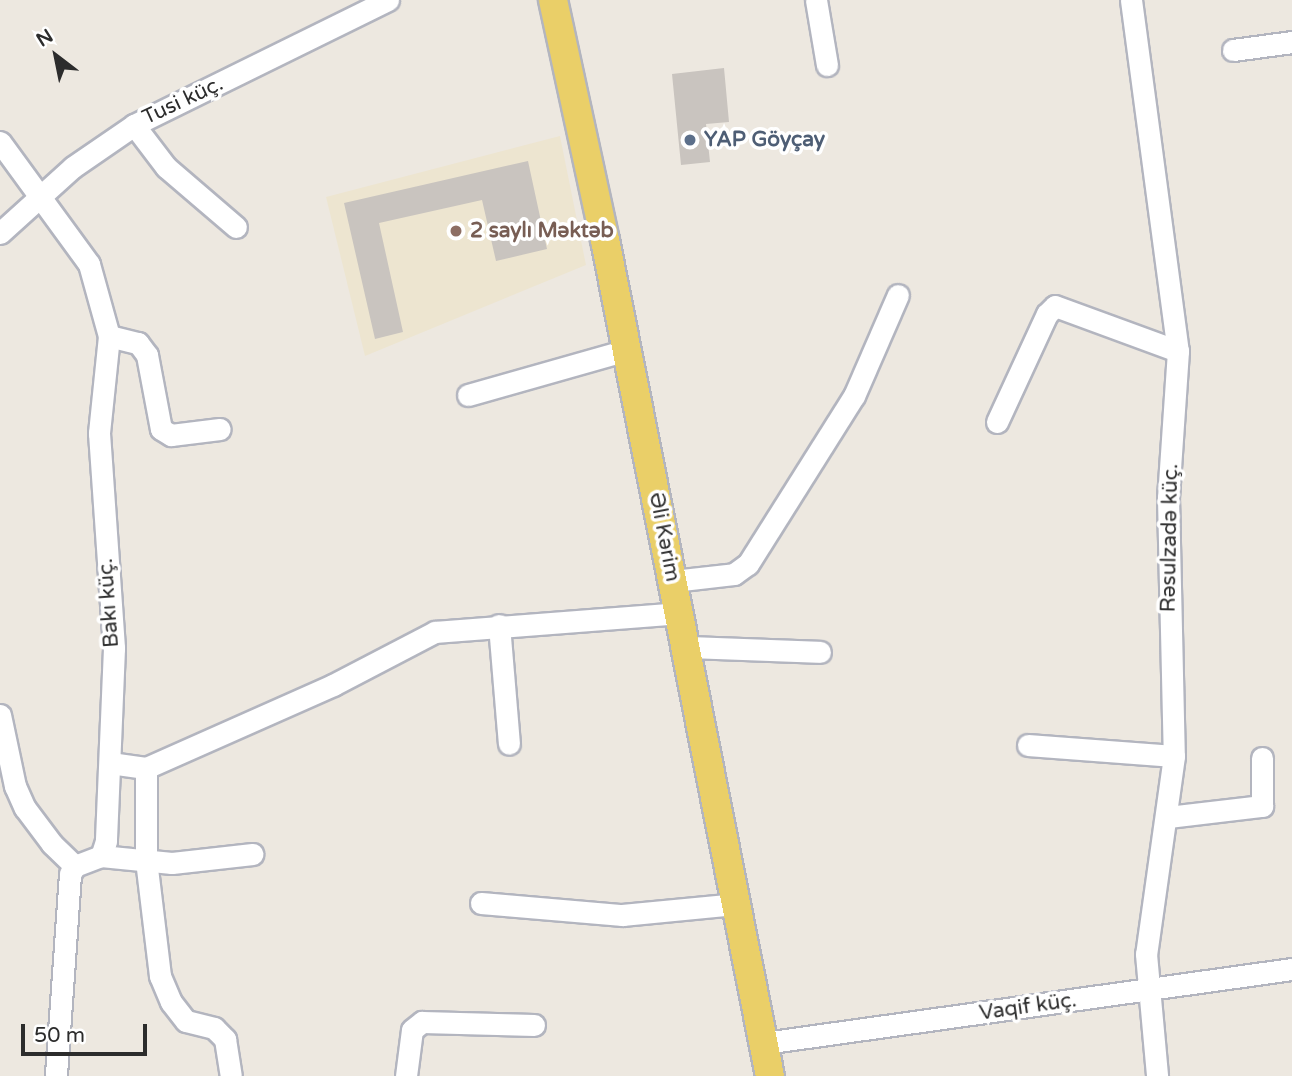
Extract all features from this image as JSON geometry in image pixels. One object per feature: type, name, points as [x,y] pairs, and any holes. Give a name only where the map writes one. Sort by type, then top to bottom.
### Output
[{"type":"main road","name":"Əli Kərim","points":[[553,0],[627,350],[770,1076]]},
{"type":"street","points":[[816,0],[827,65]]},
{"type":"street","name":"Rəsulzadə küç.","points":[[1131,0],[1178,351],[1167,559],[1174,756],[1168,817],[1146,954],[1157,1076]]},
{"type":"street","name":"Tusi küç.","points":[[0,233],[103,143],[378,3]]},
{"type":"street","points":[[1233,50],[1292,42]]},
{"type":"street","points":[[134,125],[166,167],[236,227]]},
{"type":"street","name":"Bakı küç.","points":[[0,142],[43,197],[89,264],[109,336],[99,433],[114,648],[106,841],[102,856]]},
{"type":"street","points":[[673,581],[733,575],[748,564],[854,396],[898,295]]},
{"type":"street","points":[[997,422],[1047,314],[1055,306],[1178,351]]},
{"type":"street","points":[[109,336],[138,343],[147,355],[161,429],[171,435],[220,429]]},
{"type":"street","points":[[468,396],[627,350]]},
{"type":"street","points":[[110,763],[133,770],[146,768],[333,685],[435,632],[680,613]]},
{"type":"street","points":[[499,625],[509,744]]},
{"type":"street","points":[[686,647],[820,652]]},
{"type":"street","points":[[0,715],[7,786],[75,866]]},
{"type":"street","points":[[1028,745],[1174,756]]},
{"type":"street","points":[[1168,817],[1262,806],[1262,758]]},
{"type":"street","points":[[146,768],[146,860],[160,976],[171,1002],[187,1021],[214,1028],[225,1039],[231,1076]]},
{"type":"street","points":[[75,866],[102,856],[172,863],[252,853]]},
{"type":"street","points":[[56,1076],[66,900],[75,866]]},
{"type":"street","points":[[481,903],[622,915],[737,904]]},
{"type":"street","name":"Vaqif küç.","points":[[764,1043],[1292,969]]},
{"type":"street","points":[[406,1076],[412,1030],[422,1022],[534,1025]]},
{"type":"shaded area","name":"2 saylı Məktəb","points":[[560,136],[586,265],[365,356],[326,197]]},
{"type":"building","points":[[724,68],[729,122],[706,124],[710,162],[681,165],[672,74]]},
{"type":"building","points":[[528,161],[547,249],[496,261],[482,200],[379,223],[403,332],[375,339],[344,203]]},
{"type":"place","name":"YAP Göyçay","points":[[690,140]]},
{"type":"place","name":"2 saylı Məktəb","points":[[456,231]]}]
